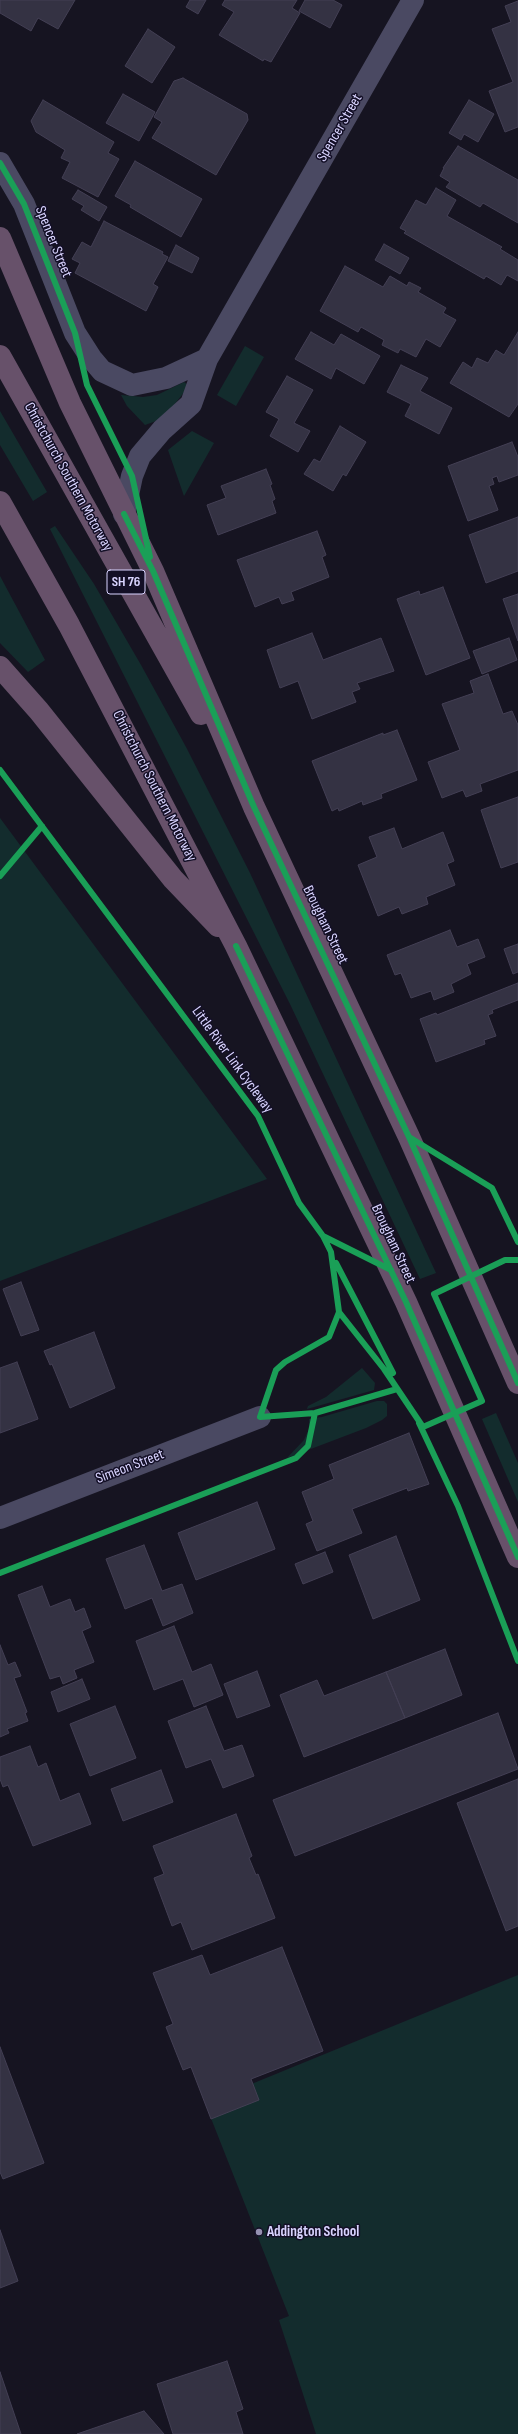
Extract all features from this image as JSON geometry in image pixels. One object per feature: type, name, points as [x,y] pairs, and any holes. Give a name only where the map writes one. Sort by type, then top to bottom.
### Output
[{"type":"highway","points":[[0,238],[70,403],[153,572],[254,807]]},
{"type":"highway","name":"Christchurch Southern Motorway","points":[[0,356],[254,807]]},
{"type":"highway","name":"Christchurch Southern Motorway","points":[[0,502],[69,625],[236,946]]},
{"type":"highway","points":[[0,667],[39,711],[173,878],[236,946]]},
{"type":"highway","name":"Brougham Street","points":[[254,807],[409,1137],[518,1383]]},
{"type":"highway","name":"Brougham Street","points":[[236,946],[406,1302],[518,1557]]},
{"type":"street","name":"Spencer Street","points":[[124,514],[132,476],[140,456],[162,430],[191,404],[207,359],[413,0]]},
{"type":"street","name":"Spencer Street","points":[[0,163],[24,204],[75,333],[90,358],[102,371],[132,385],[166,378],[207,359]]},
{"type":"street","name":"Simeon Street","points":[[0,1518],[260,1417]]},
{"type":"green space","points":[[245,346],[264,357],[236,406],[217,395]]},
{"type":"green space","points":[[184,382],[189,386],[170,410],[156,421],[145,425],[127,406],[121,395],[143,397],[157,395]]},
{"type":"green space","points":[[0,411],[47,492],[33,501],[0,445]]},
{"type":"green space","points":[[192,431],[214,443],[184,496],[168,450]]},
{"type":"green space","points":[[55,526],[94,584],[186,747],[250,873],[436,1273],[420,1279],[290,1004],[50,529]]},
{"type":"green space","points":[[0,576],[45,660],[28,672],[0,643]]},
{"type":"green space","points":[[0,818],[267,1179],[0,1281]]},
{"type":"green space","points":[[362,1368],[375,1383],[374,1390],[307,1409],[308,1406],[326,1397]]},
{"type":"green space","points":[[377,1401],[384,1401],[387,1404],[387,1416],[382,1420],[366,1428],[287,1458],[304,1440],[309,1429],[309,1419],[322,1417]]},
{"type":"green space","points":[[496,1413],[518,1463],[518,1502],[482,1419]]},
{"type":"green space","points":[[518,1975],[518,2434],[316,2434],[279,2320],[289,2316],[205,2103]]},
{"type":"building","points":[[0,0],[75,0],[58,29],[38,18],[31,31],[0,13]]},
{"type":"building","points":[[190,0],[206,0],[198,14],[186,7]]},
{"type":"building","points":[[225,0],[297,0],[292,8],[300,13],[271,62],[264,59],[263,61],[219,35],[234,12],[222,5]]},
{"type":"building","points":[[305,0],[333,0],[342,5],[330,28],[299,11]]},
{"type":"building","points":[[518,1],[518,127],[505,132],[489,91],[513,82],[492,29],[511,22],[505,6]]},
{"type":"building","points":[[148,29],[175,47],[152,83],[125,66]]},
{"type":"building","points":[[183,78],[247,114],[248,120],[216,175],[152,138],[162,122],[154,117],[174,81]]},
{"type":"building","points":[[123,94],[155,112],[139,141],[106,123]]},
{"type":"building","points":[[43,100],[114,142],[108,153],[119,159],[98,197],[62,178],[70,162],[61,158],[65,150],[36,132],[31,121]]},
{"type":"building","points":[[469,100],[494,114],[478,142],[464,134],[461,140],[449,133]]},
{"type":"building","points":[[458,146],[518,180],[518,223],[483,203],[480,207],[446,187],[450,182],[440,176],[443,168]]},
{"type":"building","points":[[135,161],[202,199],[181,237],[130,207],[131,205],[115,196]]},
{"type":"building","points":[[436,188],[456,200],[447,216],[502,247],[500,249],[518,260],[518,281],[507,275],[501,285],[486,276],[484,279],[404,233],[406,231],[400,228],[416,200],[426,205]]},
{"type":"building","points":[[78,190],[107,207],[99,221],[81,210],[84,206],[72,199]]},
{"type":"building","points":[[104,221],[163,252],[162,254],[168,257],[153,284],[158,287],[146,311],[75,273],[80,263],[72,259],[82,242],[91,247]]},
{"type":"building","points":[[384,244],[409,258],[400,274],[375,260]]},
{"type":"building","points":[[176,245],[199,258],[192,273],[168,261]]},
{"type":"building","points":[[345,266],[383,287],[390,276],[407,286],[409,282],[421,288],[418,292],[446,308],[443,313],[456,320],[440,347],[426,339],[416,357],[400,349],[398,353],[382,345],[384,340],[361,327],[358,332],[320,311]]},
{"type":"building","points":[[311,332],[334,345],[341,334],[380,356],[364,384],[336,368],[331,379],[295,359]]},
{"type":"building","points":[[518,332],[518,404],[509,417],[450,383],[463,362],[472,368],[477,358],[488,363],[496,350],[504,355]]},
{"type":"building","points":[[401,365],[428,378],[420,391],[452,408],[439,434],[405,416],[411,404],[387,392]]},
{"type":"building","points":[[287,376],[313,390],[294,423],[310,431],[298,452],[270,436],[279,419],[266,412]]},
{"type":"building","points":[[340,426],[366,442],[346,476],[343,474],[333,491],[304,474],[314,459],[320,462]]},
{"type":"building","points":[[512,442],[518,457],[518,475],[499,482],[497,476],[492,478],[494,484],[489,486],[498,510],[468,521],[448,466]]},
{"type":"building","points":[[266,469],[272,484],[270,485],[275,499],[272,501],[276,513],[218,535],[207,505],[226,498],[221,486]]},
{"type":"building","points":[[518,517],[518,571],[486,583],[469,535]]},
{"type":"building","points":[[317,531],[326,555],[322,557],[329,577],[291,592],[294,600],[282,604],[279,597],[255,607],[237,560]]},
{"type":"building","points":[[443,587],[470,658],[426,675],[397,599],[419,591],[420,595]]},
{"type":"building","points":[[518,594],[518,641],[503,599]]},
{"type":"building","points":[[312,633],[323,660],[381,638],[394,671],[357,683],[360,689],[352,692],[356,702],[312,719],[298,681],[280,688],[267,650]]},
{"type":"building","points":[[509,638],[517,660],[482,674],[473,651]]},
{"type":"building","points":[[488,674],[503,714],[512,711],[518,725],[518,770],[480,784],[482,791],[466,797],[463,790],[442,798],[428,762],[460,750],[442,704],[474,693],[470,681]]},
{"type":"building","points":[[397,730],[417,780],[381,794],[382,798],[363,805],[362,801],[339,811],[338,808],[332,811],[312,761],[383,733],[383,735]]},
{"type":"building","points":[[518,797],[518,862],[501,868],[481,810]]},
{"type":"building","points":[[394,828],[402,849],[443,832],[454,861],[447,864],[455,885],[426,897],[428,904],[402,914],[399,907],[378,916],[358,865],[377,857],[369,837]]},
{"type":"building","points":[[450,930],[457,947],[478,939],[485,957],[467,964],[471,974],[451,984],[454,992],[434,1000],[431,991],[411,998],[401,973],[395,975],[387,955]]},
{"type":"building","points":[[518,944],[518,972],[513,974],[504,949]]},
{"type":"building","points":[[518,983],[518,1000],[492,1010],[493,1013],[488,1015],[496,1036],[484,1040],[485,1044],[436,1062],[420,1019],[436,1013],[437,1015]]},
{"type":"building","points":[[21,1282],[39,1330],[21,1336],[3,1289]]},
{"type":"building","points":[[94,1332],[115,1388],[70,1408],[52,1364],[50,1365],[44,1351]]},
{"type":"building","points":[[17,1362],[38,1419],[0,1433],[0,1368]]},
{"type":"building","points":[[409,1433],[429,1484],[408,1491],[407,1488],[352,1509],[362,1533],[317,1551],[306,1524],[313,1521],[302,1492],[334,1479],[329,1465]]},
{"type":"building","points":[[257,1502],[275,1549],[196,1580],[178,1533]]},
{"type":"building","points":[[396,1536],[420,1600],[373,1619],[349,1555]]},
{"type":"building","points":[[144,1545],[162,1591],[182,1584],[193,1613],[163,1626],[152,1598],[125,1609],[106,1559]]},
{"type":"building","points":[[325,1552],[333,1572],[303,1584],[295,1564]]},
{"type":"building","points":[[42,1586],[50,1607],[70,1599],[75,1612],[84,1608],[91,1627],[82,1631],[94,1662],[74,1670],[77,1678],[63,1684],[60,1676],[50,1679],[18,1595]]},
{"type":"building","points":[[174,1626],[192,1672],[211,1664],[223,1695],[194,1707],[183,1679],[154,1690],[136,1641]]},
{"type":"building","points":[[0,1645],[8,1665],[15,1662],[21,1676],[14,1678],[27,1712],[25,1713],[28,1721],[7,1729],[9,1733],[0,1737]]},
{"type":"building","points":[[445,1649],[462,1695],[405,1718],[386,1672]]},
{"type":"building","points":[[257,1671],[270,1706],[237,1718],[224,1684]]},
{"type":"building","points":[[386,1672],[405,1718],[304,1757],[280,1695],[317,1680],[324,1696]]},
{"type":"building","points":[[82,1679],[90,1699],[58,1712],[51,1692]]},
{"type":"building","points":[[115,1706],[136,1758],[90,1776],[70,1724]]},
{"type":"building","points":[[206,1706],[224,1751],[242,1745],[254,1776],[223,1788],[211,1759],[186,1768],[168,1721]]},
{"type":"building","points":[[498,1713],[518,1769],[295,1856],[273,1800]]},
{"type":"building","points":[[30,1746],[38,1767],[46,1763],[60,1801],[79,1793],[91,1824],[33,1846],[8,1785],[3,1787],[0,1779],[0,1757]]},
{"type":"building","points":[[161,1770],[173,1802],[123,1821],[111,1789]]},
{"type":"building","points":[[518,1779],[518,1926],[506,1931],[457,1803]]},
{"type":"building","points":[[236,1814],[252,1856],[249,1858],[256,1875],[258,1874],[275,1918],[192,1950],[181,1922],[172,1926],[154,1878],[164,1874],[153,1846]]},
{"type":"building","points":[[282,1947],[323,2051],[251,2079],[259,2100],[211,2119],[191,2067],[183,2070],[166,2027],[173,2024],[153,1973],[202,1955],[210,1975]]},
{"type":"building","points":[[0,2047],[44,2163],[3,2179],[0,2172]]},
{"type":"building","points":[[0,2230],[18,2281],[0,2288]]},
{"type":"building","points":[[227,2361],[243,2409],[236,2412],[243,2434],[173,2434],[157,2384]]},
{"type":"building","points":[[0,2372],[21,2434],[0,2434]]},
{"type":"building","points":[[144,2411],[164,2434],[77,2434]]},
{"type":"cycle path","points":[[0,163],[24,204],[75,333],[87,385],[132,476],[150,557]]},
{"type":"cycle path","points":[[124,514],[153,571],[254,807],[409,1137],[518,1383]]},
{"type":"cycle path","name":"Little River Link Cycleway","points":[[0,770],[258,1116],[299,1203],[323,1236],[331,1252],[339,1312],[384,1369],[423,1427],[482,1401],[434,1294],[505,1260],[518,1260]]},
{"type":"cycle path","points":[[0,876],[42,826]]},
{"type":"cycle path","points":[[236,946],[406,1302],[518,1557]]},
{"type":"cycle path","points":[[409,1137],[492,1188],[518,1242]]},
{"type":"cycle path","points":[[323,1236],[391,1270]]},
{"type":"cycle path","points":[[336,1263],[393,1373]]},
{"type":"cycle path","points":[[339,1312],[329,1337],[285,1362],[276,1370],[260,1417],[315,1413],[397,1389]]},
{"type":"cycle path","points":[[0,1573],[296,1458],[308,1446],[315,1413]]},
{"type":"cycle path","points":[[419,1423],[458,1506],[518,1661]]},
{"type":"place","name":"Addington School","points":[[259,2232]]}]
